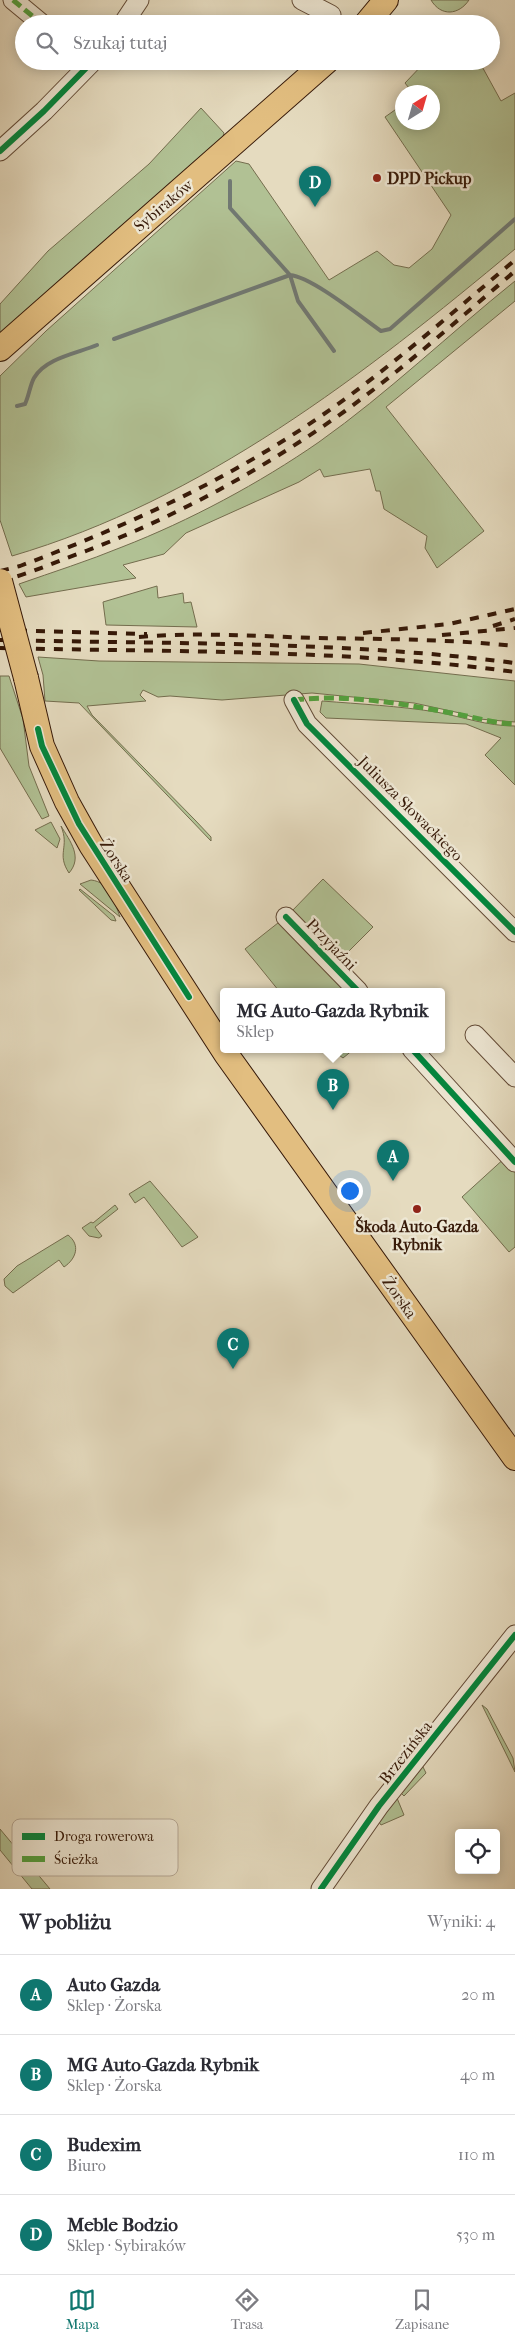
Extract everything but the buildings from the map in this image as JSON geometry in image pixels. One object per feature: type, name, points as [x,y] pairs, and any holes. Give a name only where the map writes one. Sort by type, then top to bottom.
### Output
[{"type":"main road","points":[[374,15],[386,0]]},
{"type":"main road","name":"Sybiraków","points":[[2,349],[317,70]]},
{"type":"main road","name":"Żorska","points":[[0,581],[42,746],[67,802],[91,845],[220,1043]]},
{"type":"main road","name":"Żorska","points":[[227,1053],[515,1458]]},
{"type":"street","points":[[13,0],[31,15]]},
{"type":"street","points":[[129,15],[138,0]]},
{"type":"street","points":[[302,0],[331,15]]},
{"type":"street","points":[[0,151],[44,111],[83,70]]},
{"type":"street","name":"Juliusza Słowackiego","points":[[294,700],[307,724],[515,932]]},
{"type":"street","name":"Przyjaźni","points":[[286,917],[355,988]]},
{"type":"street","points":[[476,1035],[515,1077]]},
{"type":"street","points":[[416,1053],[515,1162]]},
{"type":"street","name":"Brzezińska","points":[[321,1889],[370,1818],[515,1635]]},
{"type":"green space","points":[[431,0],[469,0],[460,9],[450,12],[440,9]]},
{"type":"green space","points":[[417,70],[484,70],[501,101],[515,93],[515,249],[400,342],[340,387],[278,429],[215,467],[150,502],[82,532],[12,556],[0,520],[0,376],[46,331],[236,161],[249,164],[329,280],[377,251],[394,265],[409,268],[432,249],[451,215],[385,117],[395,110],[395,130],[440,130],[440,85],[407,85],[405,83]]},
{"type":"green space","points":[[201,108],[224,133],[221,144],[0,335],[0,304],[48,251],[149,164]]},
{"type":"green space","points":[[515,281],[515,301],[386,407],[484,531],[437,568],[425,548],[427,536],[384,509],[380,491],[376,491],[370,469],[324,477],[320,469],[299,482],[186,533],[164,554],[123,565],[136,578],[26,597],[19,584],[147,537],[198,513],[273,472],[345,423]]},
{"type":"green space","points":[[157,586],[158,598],[183,593],[184,603],[191,602],[197,627],[106,625],[103,602]]},
{"type":"green space","points":[[38,657],[99,661],[359,664],[515,681],[515,722],[479,719],[414,703],[312,693],[222,700],[170,696],[158,697],[143,690],[140,695],[146,701],[87,706],[92,715],[211,837],[211,841],[79,703],[45,701],[43,675]]},
{"type":"green space","points":[[0,676],[9,676],[23,719],[29,766],[49,816],[42,819],[0,748]]},
{"type":"green space","points":[[322,701],[422,710],[485,723],[515,726],[515,785],[485,755],[501,738],[466,724],[326,718],[320,712]]},
{"type":"green space","points":[[51,822],[60,839],[57,848],[35,830]]},
{"type":"green space","points":[[61,826],[74,849],[75,861],[69,873],[65,866],[63,855],[64,840]]},
{"type":"green space","points":[[323,879],[373,927],[340,960],[367,988],[359,988],[291,912]]},
{"type":"green space","points":[[91,880],[103,884],[107,888],[120,917],[80,884]]},
{"type":"green space","points":[[80,889],[114,916],[116,921],[111,920]]},
{"type":"green space","points":[[283,919],[351,988],[277,988],[245,949]]},
{"type":"green space","points":[[336,1053],[349,1053],[343,1058]]},
{"type":"green space","points":[[507,1156],[515,1166],[515,1247],[509,1252],[462,1197]]},
{"type":"green space","points":[[150,1181],[198,1237],[182,1247],[144,1197],[135,1203],[129,1194]]},
{"type":"green space","points":[[115,1205],[118,1209],[95,1227],[102,1236],[99,1238],[89,1236],[82,1228],[91,1222],[93,1223]]},
{"type":"green space","points":[[68,1235],[76,1247],[74,1256],[68,1264],[64,1267],[59,1260],[13,1293],[5,1286],[4,1279],[17,1266]]},
{"type":"green space","points":[[482,1705],[487,1709],[513,1758],[515,1772]]},
{"type":"green space","points":[[422,1765],[426,1773],[404,1796],[401,1793]]},
{"type":"green space","points":[[397,1798],[404,1815],[381,1825],[379,1822]]},
{"type":"green space","points":[[0,1829],[12,1843],[12,1865],[0,1850]]},
{"type":"green space","points":[[21,1876],[39,1876],[50,1889],[32,1889]]},
{"type":"waterway","points":[[230,181],[230,208],[290,275],[298,301],[334,351]]},
{"type":"waterway","points":[[114,339],[290,275],[299,277],[323,290],[381,331],[390,329],[515,219]]},
{"type":"waterway","points":[[17,406],[25,404],[31,384],[39,371],[62,357],[97,345]]},
{"type":"railway","points":[[0,571],[20,566],[89,539],[156,509],[222,476],[286,439],[375,376],[515,260]]},
{"type":"railway","points":[[0,581],[86,551],[154,522],[220,489],[284,452],[345,411],[389,378],[515,271]]},
{"type":"railway","points":[[363,633],[449,624],[515,609]]},
{"type":"railway","points":[[493,626],[515,619]]},
{"type":"railway","points":[[442,635],[515,628]]},
{"type":"railway","points":[[0,630],[147,634]]},
{"type":"railway","points":[[139,637],[226,635],[389,639],[515,646]]},
{"type":"railway","points":[[0,640],[322,647],[451,656],[515,663]]},
{"type":"railway","points":[[0,648],[322,655],[387,659],[515,672]]},
{"type":"marked path","points":[[13,0],[31,15]]},
{"type":"marked path","points":[[294,700],[314,698],[372,700],[515,724]]},
{"type":"cycle path","points":[[0,151],[44,111],[84,70]]},
{"type":"cycle path","points":[[294,700],[307,724],[515,932]]},
{"type":"cycle path","points":[[38,729],[42,746],[79,824],[189,997]]},
{"type":"cycle path","points":[[286,917],[355,988]]},
{"type":"cycle path","points":[[416,1053],[515,1162]]},
{"type":"cycle path","points":[[321,1889],[379,1806],[515,1635]]},
{"type":"place","name":"DPD Pickup","points":[[377,178]]},
{"type":"place","name":"Meble Bodzio","points":[[315,207]]},
{"type":"place","name":"MG Auto-Gazda Rybnik","points":[[333,1110]]},
{"type":"place","name":"Auto Gazda","points":[[393,1181]]},
{"type":"place","name":"Škoda Auto-Gazda Rybnik","points":[[417,1209]]},
{"type":"place","name":"Budexim","points":[[233,1369]]}]
